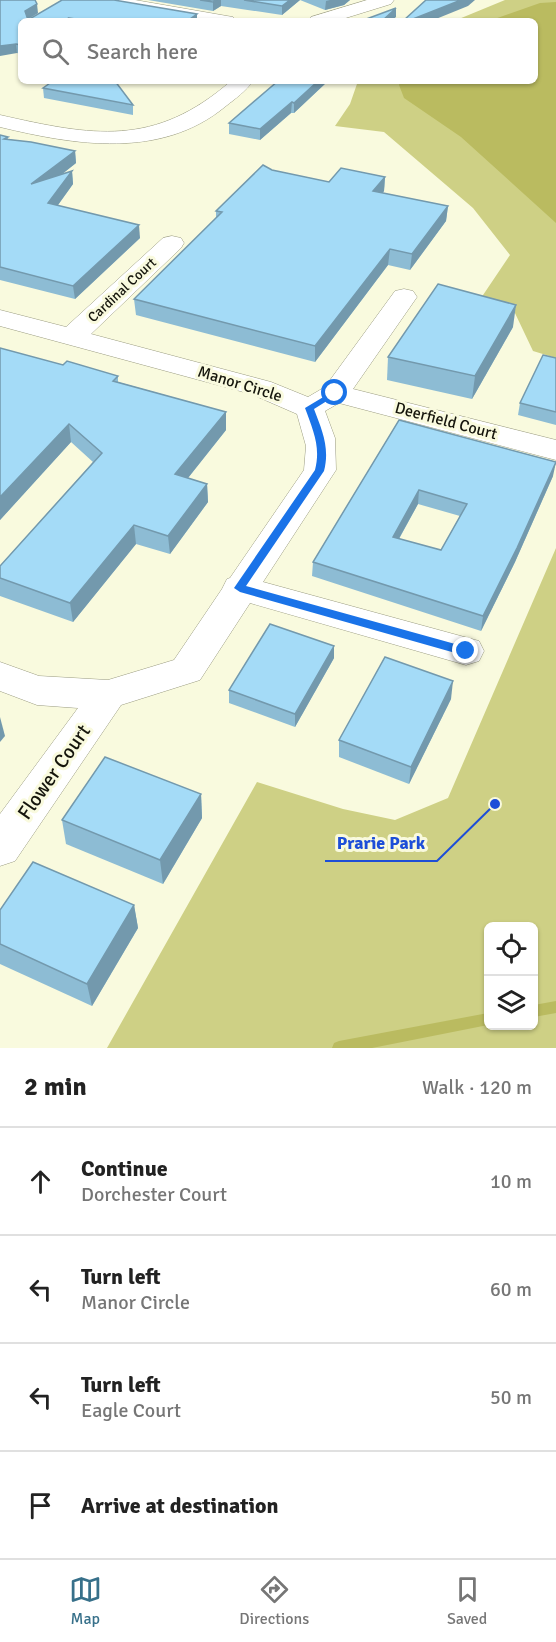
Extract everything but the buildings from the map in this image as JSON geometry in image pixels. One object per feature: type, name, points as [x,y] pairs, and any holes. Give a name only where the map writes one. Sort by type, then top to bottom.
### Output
[{"type":"street","points":[[104,0],[209,18]]},
{"type":"street","points":[[327,18],[385,0]]},
{"type":"street","points":[[0,121],[78,137],[118,138],[150,134],[197,118],[239,84]]},
{"type":"street","name":"Cardinal Court","points":[[72,337],[172,243]]},
{"type":"street","points":[[0,676],[37,690],[108,695],[187,670],[320,471],[323,457],[322,400],[404,297]]},
{"type":"street","name":"Manor Circle","points":[[0,318],[261,388],[322,400]]},
{"type":"street","name":"Deerfield Court","points":[[322,400],[556,450]]},
{"type":"street","points":[[240,588],[466,651]]},
{"type":"street","name":"Flower Court","points":[[0,848],[108,695]]},
{"type":"green space","points":[[505,0],[556,0],[556,358],[533,351],[514,311],[479,301],[510,255],[473,208],[384,132],[335,126],[350,104],[357,84],[538,84],[538,18],[461,18]]},
{"type":"green space","points":[[556,548],[556,1048],[107,1048],[257,782],[343,809],[395,820],[448,798]]},
{"type":"shaded area","points":[[556,2],[556,223],[461,137],[404,98],[399,85],[538,84],[538,18],[498,18],[540,3]]},
{"type":"waterway","points":[[538,1010],[556,1007]]},
{"type":"waterway","points":[[339,1048],[484,1020]]},
{"type":"place","name":"Prarie Park","points":[[495,804]]},
{"type":"route","points":[[335,393],[309,408],[321,438],[323,457],[320,471],[240,588],[466,651]]}]
